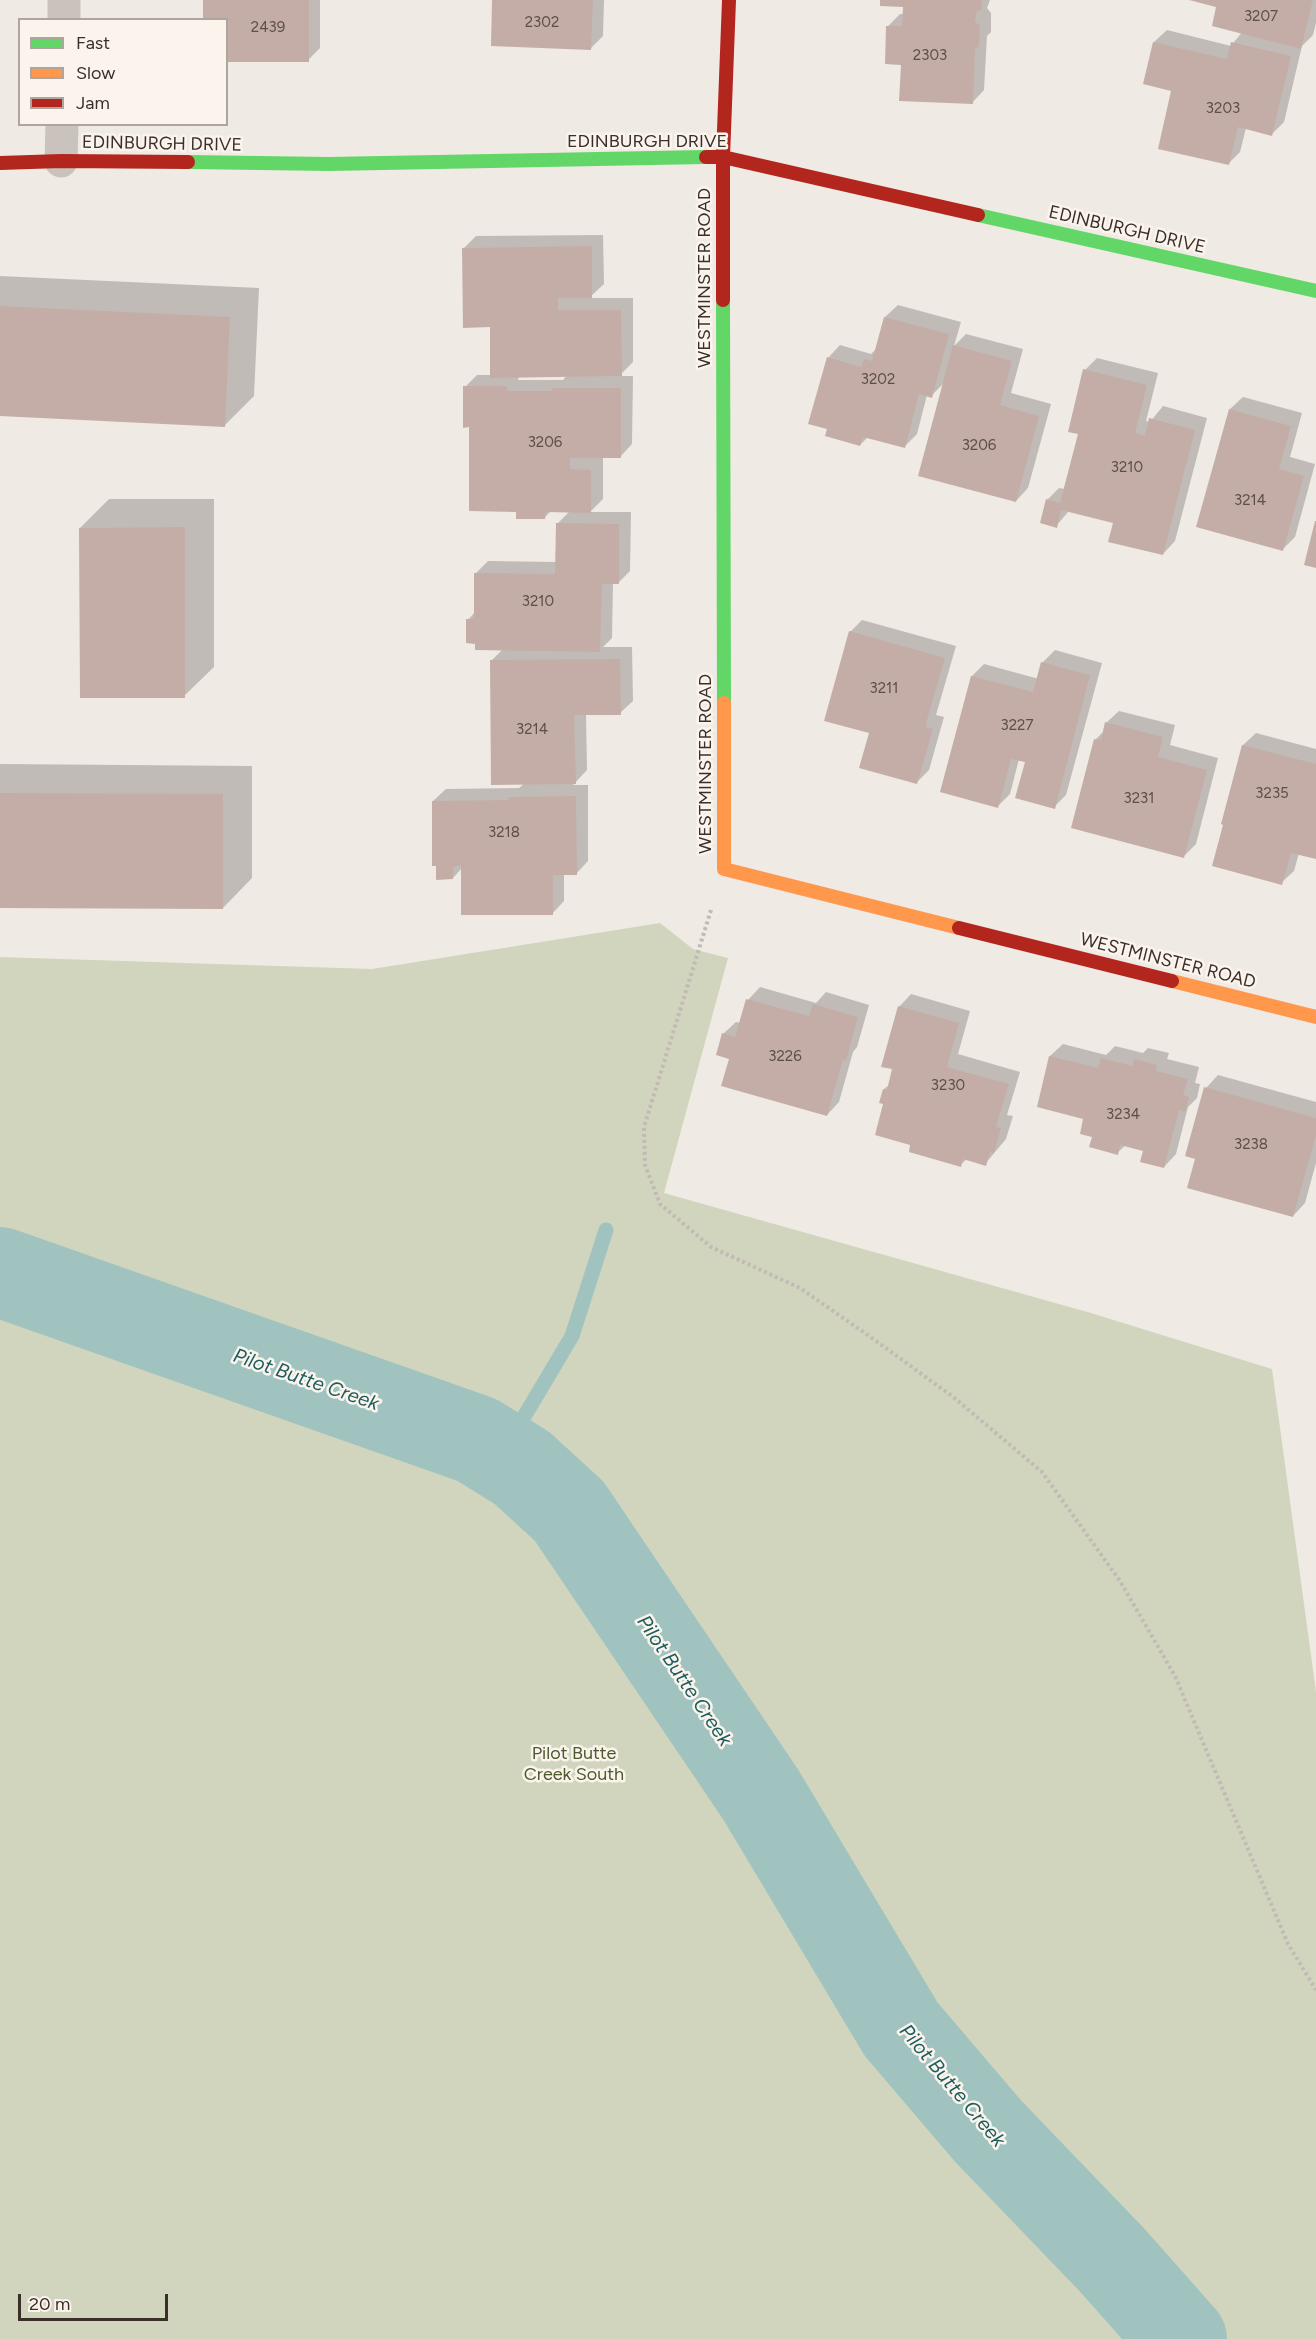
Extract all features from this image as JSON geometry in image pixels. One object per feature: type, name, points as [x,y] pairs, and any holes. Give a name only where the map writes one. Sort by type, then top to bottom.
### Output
[{"type":"street","points":[[64,0],[64,18]]},
{"type":"street","name":"WESTMINSTER ROAD","points":[[729,0],[723,157],[724,869],[1316,1017]]},
{"type":"street","points":[[61,161],[62,126]]},
{"type":"street","name":"EDINBURGH DRIVE","points":[[0,163],[61,161],[329,164],[723,157],[1316,291]]},
{"type":"path","points":[[724,869],[644,1127],[645,1165],[660,1204],[711,1247],[800,1288],[859,1329],[952,1396],[1042,1472],[1120,1581],[1175,1676],[1288,1944],[1316,1990]]},
{"type":"green space","name":"Pilot Butte Creek South","points":[[660,923],[693,949],[728,958],[664,1193],[1091,1313],[1272,1369],[1316,1692],[1316,2339],[0,2339],[0,957],[372,969]]},
{"type":"building","points":[[203,0],[309,0],[309,62],[228,62],[228,18],[203,18]]},
{"type":"building","points":[[492,0],[593,0],[591,50],[491,46]]},
{"type":"building","points":[[880,0],[982,0],[981,11],[977,11],[975,21],[980,26],[979,46],[975,49],[973,104],[899,101],[901,65],[885,64],[886,26],[902,26],[903,7],[880,6]]},
{"type":"building","points":[[1189,0],[1313,0],[1301,49],[1212,26],[1216,7]]},
{"type":"building","points":[[1153,42],[1227,59],[1231,42],[1291,56],[1272,136],[1238,127],[1229,165],[1158,149],[1171,91],[1143,84]]},
{"type":"building","points":[[592,246],[592,298],[558,298],[558,310],[621,310],[622,376],[490,378],[490,327],[463,328],[462,248]]},
{"type":"building","points":[[0,306],[230,317],[225,427],[0,416]]},
{"type":"building","points":[[884,317],[949,334],[932,398],[919,394],[905,448],[863,437],[860,446],[825,436],[827,429],[808,424],[827,357],[861,367],[864,359],[872,361]]},
{"type":"building","points":[[953,345],[1012,361],[1000,405],[1039,416],[1016,502],[918,476]]},
{"type":"building","points":[[1083,369],[1147,385],[1135,433],[1145,436],[1149,418],[1195,430],[1163,555],[1108,542],[1113,523],[1061,510],[1057,528],[1040,523],[1046,499],[1060,503],[1078,434],[1068,432]]},
{"type":"building","points":[[463,386],[507,386],[507,391],[553,391],[552,388],[621,388],[621,458],[570,458],[570,469],[591,470],[591,513],[546,512],[545,519],[516,519],[516,512],[469,511],[469,427],[463,428]]},
{"type":"building","points":[[1229,409],[1291,426],[1279,469],[1304,476],[1283,551],[1196,527]]},
{"type":"building","points":[[1316,521],[1316,568],[1304,565]]},
{"type":"building","points":[[556,523],[619,524],[619,584],[602,584],[600,652],[475,650],[475,644],[466,643],[466,619],[474,619],[474,573],[555,574]]},
{"type":"building","points":[[185,527],[185,698],[80,698],[79,528]]},
{"type":"building","points":[[849,631],[945,658],[925,727],[933,729],[917,784],[859,768],[869,733],[824,721]]},
{"type":"building","points":[[620,659],[621,715],[574,715],[576,784],[491,785],[490,660]]},
{"type":"building","points":[[1041,662],[1090,675],[1055,809],[1015,798],[1025,762],[1011,759],[998,808],[940,792],[971,676],[1033,692]]},
{"type":"building","points":[[1105,722],[1163,737],[1158,757],[1207,770],[1184,858],[1071,828],[1094,739],[1101,740]]},
{"type":"building","points":[[1242,745],[1316,764],[1316,859],[1291,853],[1282,885],[1212,866]]},
{"type":"building","points":[[0,793],[223,794],[223,909],[0,908]]},
{"type":"building","points":[[576,796],[577,875],[553,875],[553,915],[461,915],[461,865],[453,867],[453,879],[436,880],[436,866],[432,866],[432,801]]},
{"type":"building","points":[[746,999],[809,1016],[813,1004],[858,1017],[827,1116],[721,1086],[729,1059],[716,1055],[722,1033],[735,1037]]},
{"type":"building","points":[[898,1006],[959,1023],[947,1067],[1009,1084],[996,1127],[1001,1128],[994,1153],[990,1152],[986,1166],[963,1159],[961,1167],[909,1152],[910,1145],[875,1135],[883,1104],[879,1103],[883,1089],[887,1090],[892,1069],[881,1067]]},
{"type":"building","points":[[1049,1056],[1098,1068],[1101,1058],[1133,1066],[1134,1059],[1157,1065],[1156,1071],[1188,1079],[1183,1095],[1189,1097],[1185,1112],[1179,1110],[1164,1168],[1140,1162],[1143,1151],[1120,1145],[1118,1155],[1089,1147],[1092,1137],[1080,1134],[1083,1119],[1037,1107]]},
{"type":"building","points":[[1204,1087],[1316,1118],[1316,1135],[1293,1217],[1187,1188],[1195,1159],[1185,1156]]},
{"type":"waterway","points":[[522,1468],[510,1449],[512,1437],[572,1336],[606,1230]]},
{"type":"waterway","name":"Pilot Butte Creek","points":[[0,1272],[477,1440],[522,1468],[569,1511],[761,1795],[901,2029],[988,2131],[1113,2261],[1182,2339]]},
{"type":"traffic: fast","points":[[188,162],[329,164],[706,157]]},
{"type":"traffic: fast","points":[[978,215],[1316,291]]},
{"type":"traffic: fast","points":[[723,300],[724,703]]},
{"type":"traffic: slow","points":[[724,703],[724,869],[959,928]]},
{"type":"traffic: slow","points":[[1172,981],[1316,1017]]},
{"type":"traffic: jam","points":[[723,300],[723,157],[729,0]]},
{"type":"traffic: jam","points":[[706,157],[723,157],[978,215]]},
{"type":"traffic: jam","points":[[0,163],[188,162]]},
{"type":"traffic: jam","points":[[959,928],[1172,981]]}]
